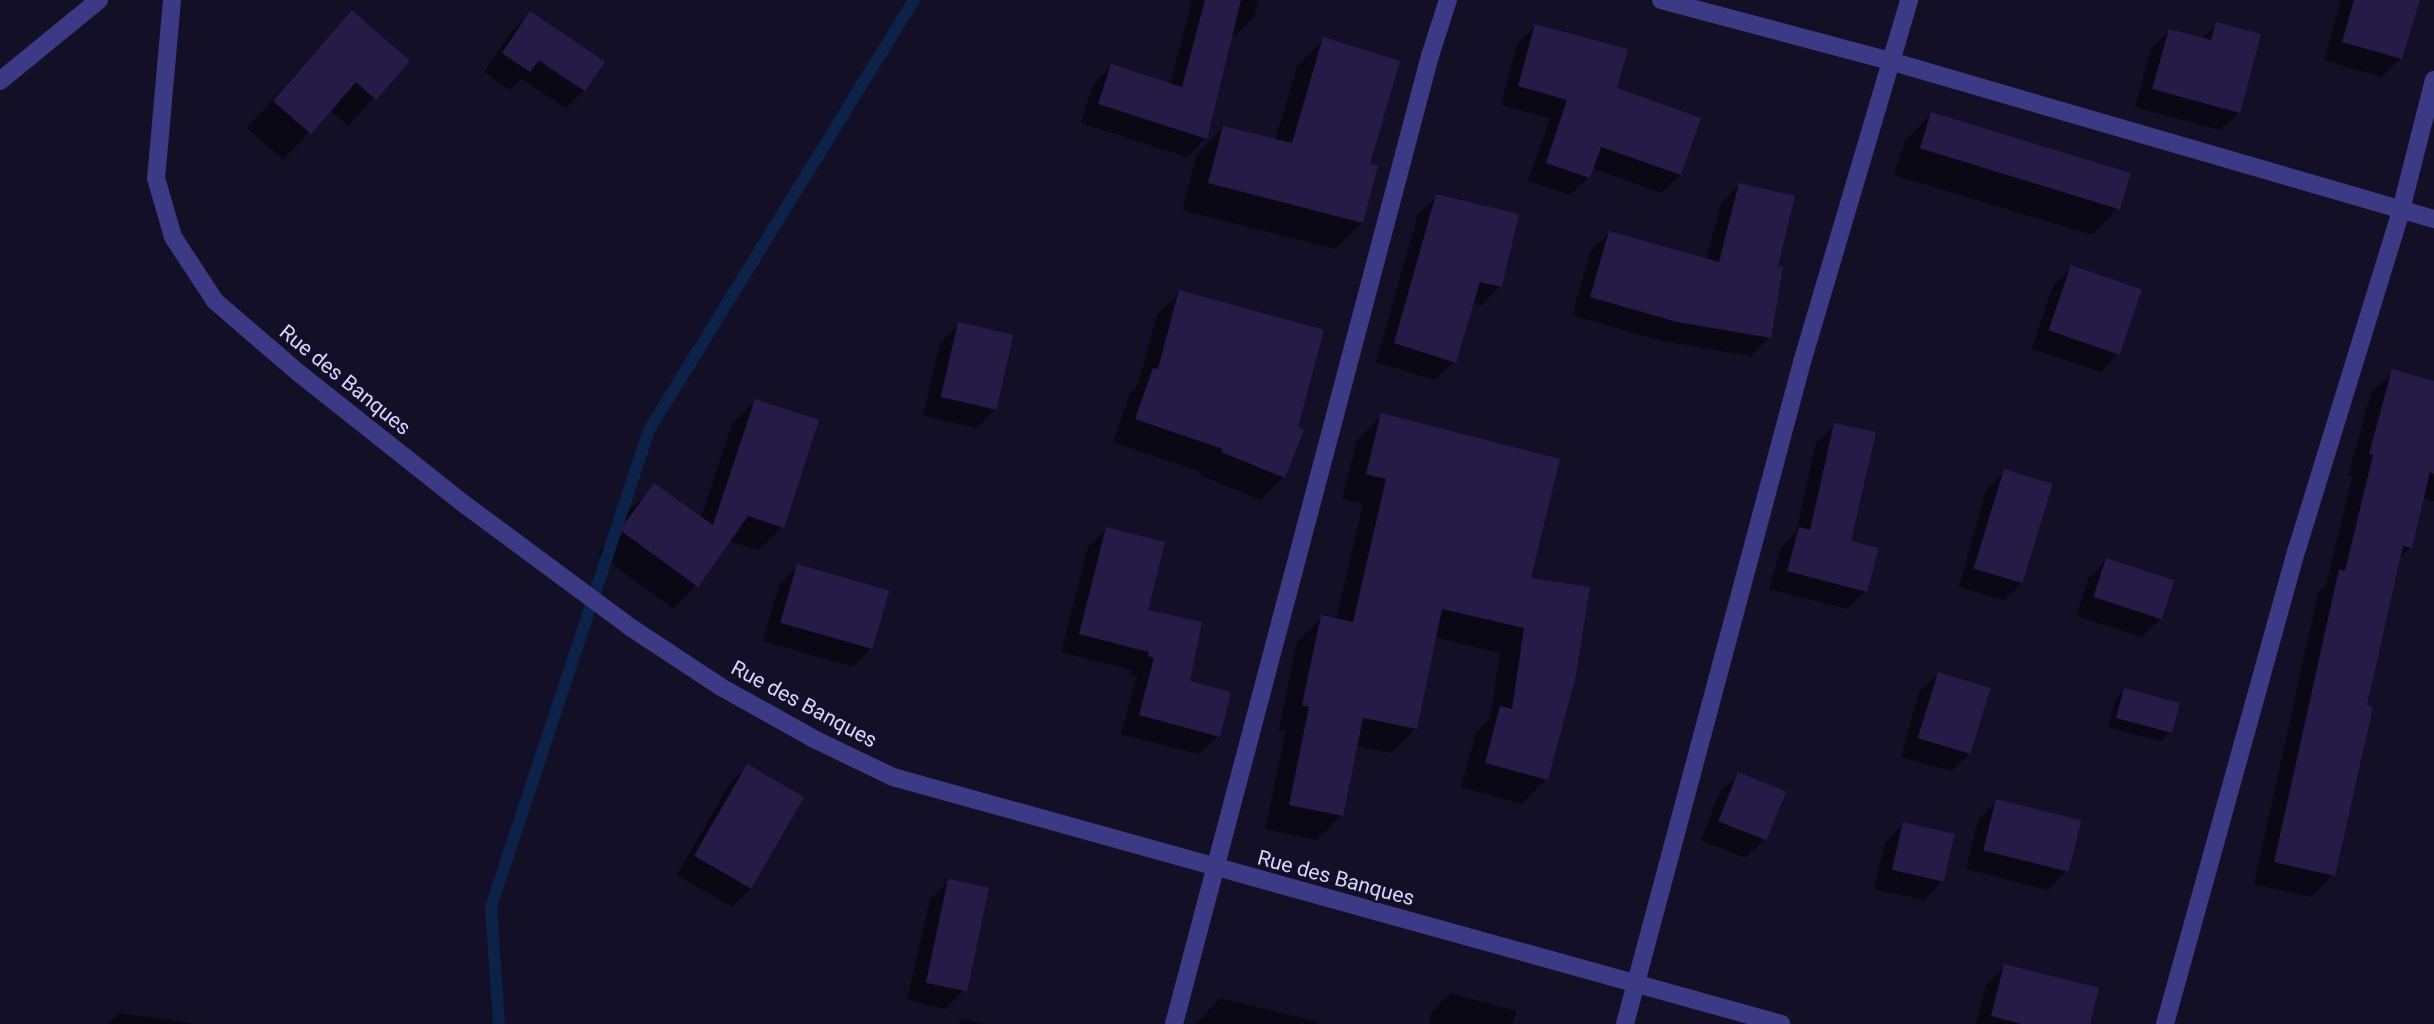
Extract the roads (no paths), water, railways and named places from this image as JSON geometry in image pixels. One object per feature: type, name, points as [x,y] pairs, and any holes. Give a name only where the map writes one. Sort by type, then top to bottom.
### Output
[{"type":"street","points":[[0,81],[99,0]]},
{"type":"street","name":"Rue des Banques","points":[[172,0],[156,178],[173,237],[215,301],[300,374],[464,504],[629,627],[721,687],[814,739],[893,777],[1781,1024]]},
{"type":"street","points":[[1174,1024],[1430,56],[1448,0]]},
{"type":"street","points":[[1661,0],[1890,61],[2434,219]]},
{"type":"street","points":[[1625,1024],[1726,636],[1909,0]]},
{"type":"street","points":[[2165,1024],[2297,549],[2401,210],[2434,80]]},
{"type":"waterway","points":[[499,1024],[491,907],[649,430],[914,0]]}]
